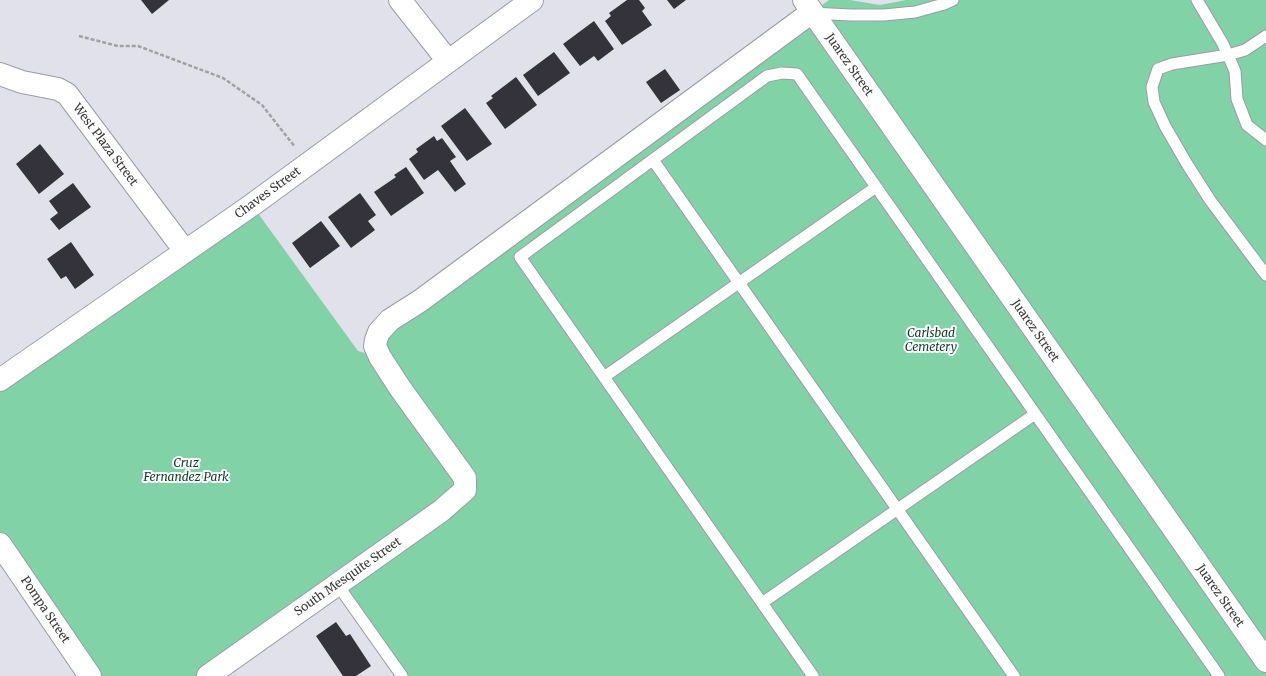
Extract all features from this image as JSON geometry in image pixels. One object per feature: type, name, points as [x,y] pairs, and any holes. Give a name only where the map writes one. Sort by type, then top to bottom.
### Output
[{"type":"street","points":[[400,0],[448,61]]},
{"type":"street","name":"Chaves Street","points":[[0,380],[308,164],[532,0]]},
{"type":"street","name":"South Mesquite Street","points":[[208,676],[234,669],[337,584],[441,511],[465,490],[465,478],[400,388],[380,357],[376,346],[376,340],[379,332],[390,320],[420,301],[808,6]]},
{"type":"street","name":"Juarez Street","points":[[808,6],[1266,661]]},
{"type":"street","name":"West Plaza Street","points":[[0,74],[22,82],[58,89],[67,94],[185,251]]},
{"type":"street","name":"Pompa Street","points":[[0,544],[90,676]]},
{"type":"lane","points":[[808,6],[884,15],[915,12],[953,0]]},
{"type":"lane","points":[[1196,0],[1223,44],[1235,71],[1237,99],[1247,125],[1266,140]]},
{"type":"lane","points":[[1266,36],[1245,50],[1228,55],[1172,64],[1158,69],[1152,87],[1154,102],[1165,126],[1187,164],[1210,200],[1266,275]]},
{"type":"lane","points":[[813,676],[520,257],[768,76],[782,73],[797,74],[1219,676]]},
{"type":"lane","points":[[653,160],[1014,676]]},
{"type":"lane","points":[[604,377],[876,187]]},
{"type":"lane","points":[[762,603],[1035,414]]},
{"type":"lane","points":[[337,584],[402,676]]},
{"type":"path","points":[[79,36],[118,46],[138,46],[224,78],[262,105],[308,164]]},
{"type":"green space","name":"Carlsbad Cemetery","points":[[829,0],[850,0],[880,5],[906,0],[1266,0],[1266,676],[402,676],[337,584],[208,676],[90,676],[0,544],[0,380],[252,205],[358,351],[380,357],[375,346],[420,301]]},
{"type":"building","points":[[141,0],[169,0],[152,14]]},
{"type":"building","points":[[627,0],[639,0],[645,8],[642,11],[652,25],[622,45],[605,21],[611,16],[609,13]]},
{"type":"building","points":[[667,0],[686,0],[674,9]]},
{"type":"building","points":[[594,21],[614,49],[598,61],[594,56],[580,66],[563,44]]},
{"type":"building","points":[[554,52],[570,73],[538,96],[523,75]]},
{"type":"building","points":[[665,69],[680,90],[661,103],[646,82]]},
{"type":"building","points":[[516,77],[537,105],[505,129],[486,103],[493,98],[491,96]]},
{"type":"building","points":[[465,108],[492,144],[467,161],[441,126]]},
{"type":"building","points":[[434,136],[437,141],[442,138],[456,157],[450,161],[466,184],[455,192],[438,170],[424,180],[409,159],[418,152],[416,149]]},
{"type":"building","points":[[40,144],[64,174],[39,194],[16,164]]},
{"type":"building","points":[[406,167],[424,193],[391,216],[374,192],[396,177],[394,175]]},
{"type":"building","points":[[73,183],[91,207],[59,230],[50,219],[58,213],[49,201]]},
{"type":"building","points":[[360,193],[376,215],[368,221],[375,230],[351,248],[328,217]]},
{"type":"building","points":[[321,221],[340,246],[310,268],[292,243]]},
{"type":"building","points":[[71,242],[94,275],[75,289],[66,276],[61,279],[47,259]]},
{"type":"building","points":[[336,622],[346,636],[350,634],[371,666],[356,676],[343,676],[316,636]]},
{"type":"park label","name":"Cruz Fernandez Park","points":[[186,471]]}]
